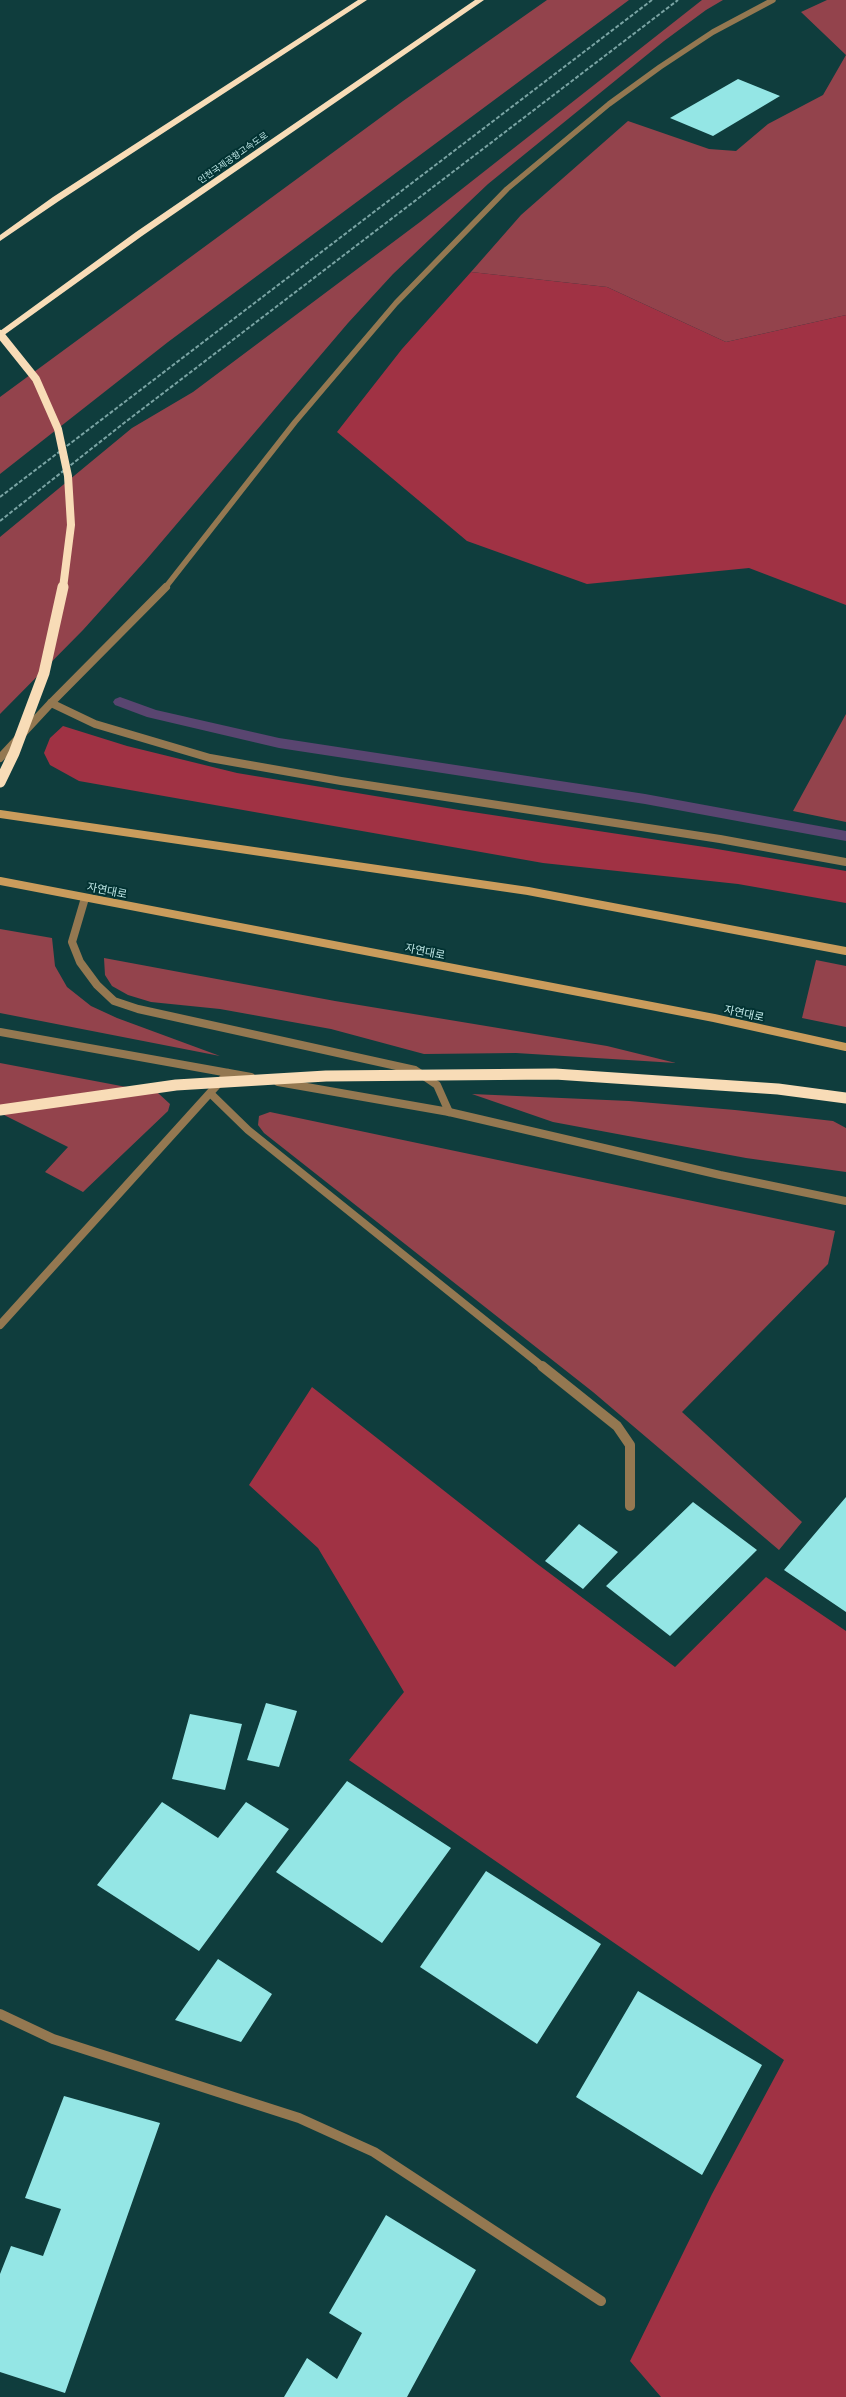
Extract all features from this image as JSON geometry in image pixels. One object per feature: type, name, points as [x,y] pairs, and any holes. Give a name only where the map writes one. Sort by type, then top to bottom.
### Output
[{"type":"highway","points":[[0,239],[56,199],[363,0]]},
{"type":"highway","name":"인천국제공항고속도로","points":[[0,334],[139,234],[480,0]]},
{"type":"highway","points":[[0,334],[36,379],[58,429],[68,476],[71,525],[62,594],[44,674],[14,753],[0,782]]},
{"type":"highway","points":[[0,1110],[176,1085],[326,1076],[555,1074],[778,1089],[846,1098]]},
{"type":"main road","points":[[0,814],[528,891],[846,951]]},
{"type":"main road","name":"자연대로","points":[[0,881],[714,1018],[846,1047]]},
{"type":"street","points":[[0,758],[51,703],[174,579],[296,422],[396,303],[507,189],[609,104],[660,67],[713,32],[773,0]]},
{"type":"street","points":[[51,703],[95,724],[210,758],[326,779],[553,815],[720,839],[846,862]]},
{"type":"street","points":[[85,898],[72,942],[80,962],[97,985],[114,1001],[138,1009],[415,1070],[437,1085],[449,1112]]},
{"type":"street","points":[[0,1032],[449,1112],[720,1175],[846,1201]]},
{"type":"street","points":[[0,1325],[228,1073]]},
{"type":"street","points":[[210,1093],[248,1130],[617,1426],[630,1445],[630,1506]]},
{"type":"street","points":[[0,2014],[53,2039],[299,2118],[374,2152],[601,2301]]},
{"type":"shaded area","points":[[547,0],[629,0],[168,342],[0,474],[0,397],[403,101]]},
{"type":"shaded area","points":[[702,0],[723,0],[706,10],[664,41],[488,184],[393,274],[348,323],[146,560],[83,630],[0,714],[0,537],[132,428],[193,392],[420,222]]},
{"type":"shaded area","points":[[827,0],[846,0],[846,55],[801,12]]},
{"type":"shaded area","points":[[846,55],[846,315],[726,342],[607,287],[471,272],[521,215],[628,121],[709,149],[736,151],[768,124],[823,95]]},
{"type":"shaded area","points":[[471,272],[607,287],[726,342],[846,315],[846,605],[749,568],[587,584],[467,541],[337,432],[402,349]]},
{"type":"shaded area","points":[[846,714],[846,822],[793,811]]},
{"type":"shaded area","points":[[63,726],[127,746],[237,773],[459,810],[711,848],[846,871],[846,903],[738,884],[543,863],[79,781],[50,765],[44,753],[50,738]]},
{"type":"shaded area","points":[[0,929],[52,938],[55,966],[67,987],[91,1006],[117,1018],[220,1056],[0,1013]]},
{"type":"shaded area","points":[[104,958],[335,1001],[607,1046],[676,1063],[516,1053],[424,1054],[331,1029],[220,1009],[151,1002],[128,995],[112,986],[105,975]]},
{"type":"shaded area","points":[[816,960],[846,966],[846,1027],[802,1018]]},
{"type":"shaded area","points":[[0,1063],[158,1093],[170,1104],[168,1111],[83,1192],[45,1172],[68,1147],[0,1113]]},
{"type":"shaded area","points":[[472,1094],[629,1101],[735,1110],[833,1121],[846,1128],[846,1172],[746,1158],[553,1122]]},
{"type":"shaded area","points":[[270,1112],[835,1231],[828,1264],[682,1412],[802,1522],[779,1550],[593,1392],[264,1133],[258,1125],[259,1116]]},
{"type":"shaded area","points":[[312,1387],[536,1563],[675,1667],[766,1577],[846,1631],[846,2397],[661,2397],[630,2361],[712,2194],[784,2060],[349,1760],[404,1692],[318,1548],[249,1485]]},
{"type":"building","points":[[738,79],[780,96],[713,136],[670,118]]},
{"type":"building","points":[[846,1497],[846,1612],[784,1570]]},
{"type":"building","points":[[693,1502],[757,1550],[670,1636],[606,1586]]},
{"type":"building","points":[[579,1524],[618,1552],[583,1589],[545,1561]]},
{"type":"building","points":[[266,1703],[297,1711],[279,1767],[247,1760]]},
{"type":"building","points":[[190,1714],[242,1724],[225,1790],[172,1779]]},
{"type":"building","points":[[347,1781],[451,1848],[382,1943],[276,1872]]},
{"type":"building","points":[[162,1802],[218,1838],[246,1802],[289,1829],[199,1951],[97,1885]]},
{"type":"building","points":[[486,1871],[601,1944],[537,2044],[420,1967]]},
{"type":"building","points":[[218,1959],[272,1994],[241,2042],[175,2020]]},
{"type":"building","points":[[638,1991],[762,2065],[702,2175],[576,2097]]},
{"type":"building","points":[[64,2096],[160,2123],[65,2393],[0,2372],[0,2274],[11,2246],[43,2256],[61,2209],[25,2198]]},
{"type":"building","points":[[386,2215],[476,2270],[407,2397],[284,2397],[307,2358],[337,2379],[362,2333],[329,2313]]},
{"type":"waterway","points":[[120,702],[152,714],[279,743],[645,799],[846,836]]},
{"type":"railway","points":[[0,497],[652,0]]},
{"type":"railway","points":[[0,521],[124,423],[678,0]]}]
